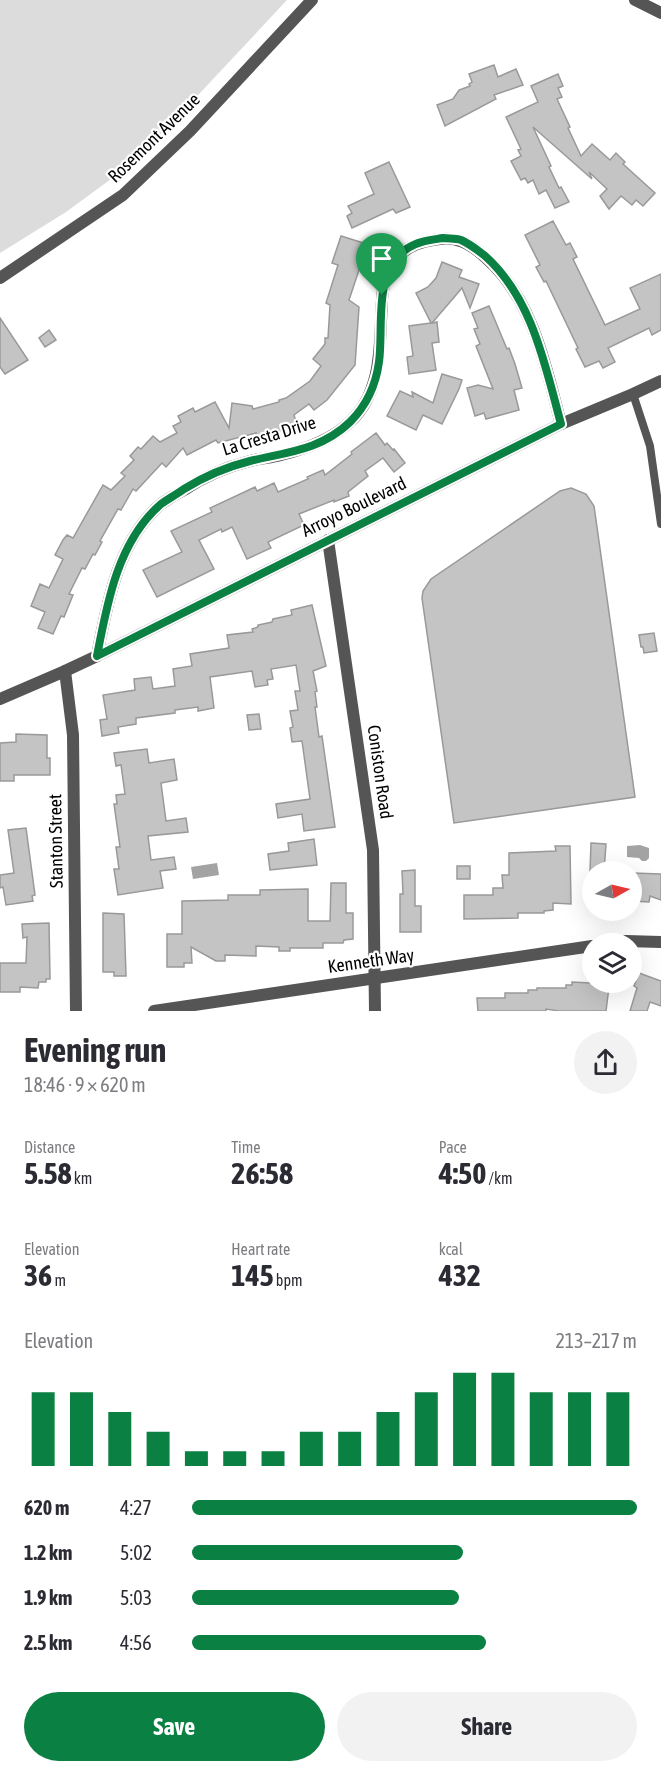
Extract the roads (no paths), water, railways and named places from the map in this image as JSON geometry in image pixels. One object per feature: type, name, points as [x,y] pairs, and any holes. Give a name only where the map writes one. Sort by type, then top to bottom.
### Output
[{"type":"street","name":"Rosemont Avenue","points":[[0,278],[123,195],[190,131],[312,0]]},
{"type":"street","points":[[635,0],[661,13]]},
{"type":"street","name":"La Cresta Drive","points":[[97,656],[105,612],[128,548],[143,523],[162,504],[217,471],[281,455],[320,442],[337,433],[364,405],[374,385],[379,363],[382,295],[387,273],[395,258],[408,248],[424,241],[443,238],[459,239],[472,246],[504,276],[532,327],[561,424]]},
{"type":"street","name":"Arroyo Boulevard","points":[[0,699],[97,656],[561,424],[661,381]]},
{"type":"street","name":"Coniston Road","points":[[328,540],[373,850],[375,1011]]},
{"type":"street","name":"Stanton Street","points":[[65,671],[73,735],[76,1011]]},
{"type":"street","points":[[642,941],[661,942]]},
{"type":"street","name":"Kenneth Way","points":[[154,1011],[582,948]]},
{"type":"lane","points":[[633,394],[650,446],[661,524]]}]
